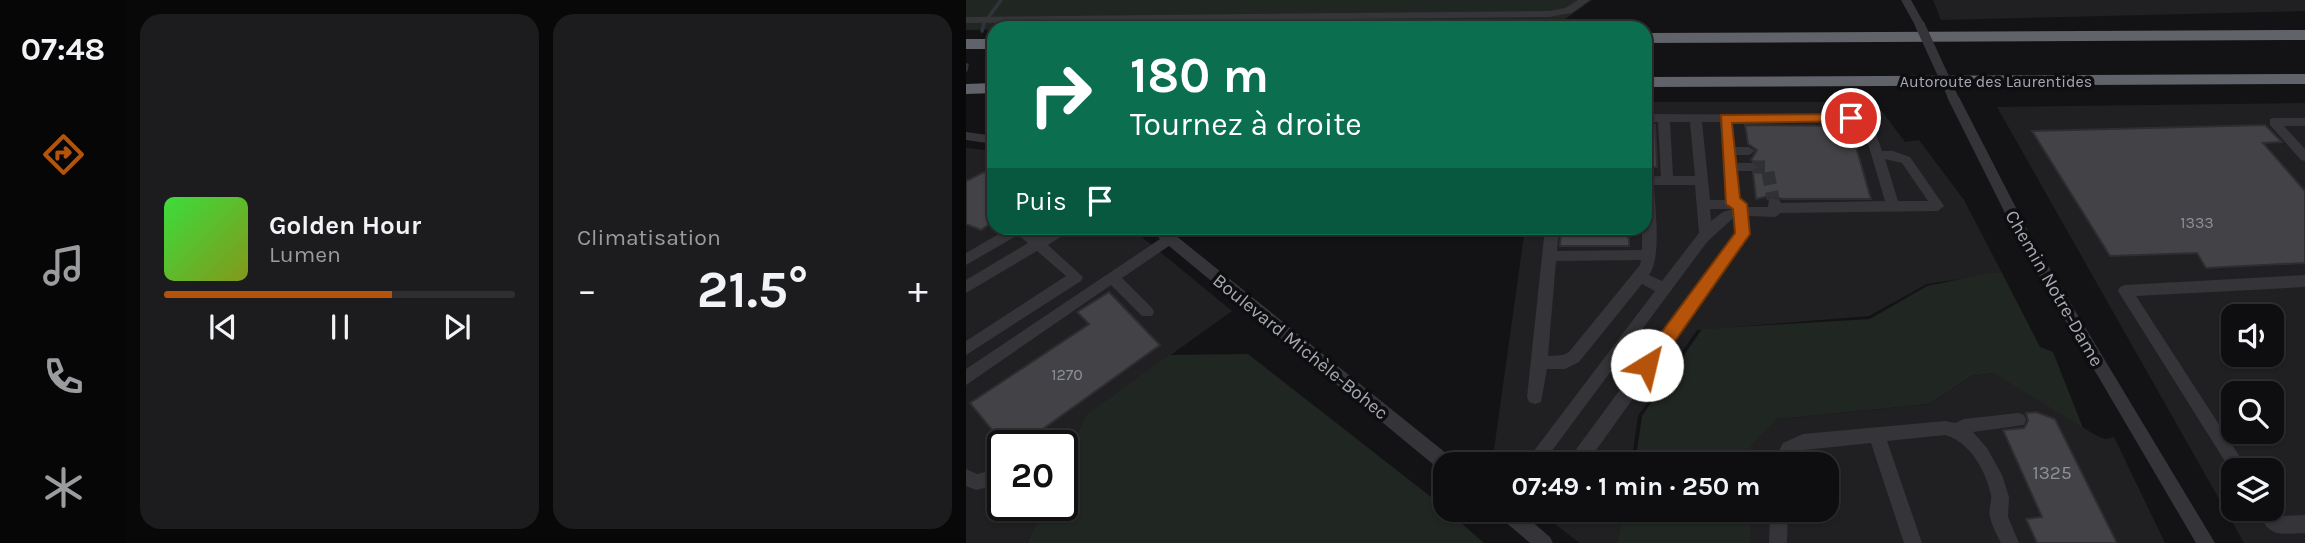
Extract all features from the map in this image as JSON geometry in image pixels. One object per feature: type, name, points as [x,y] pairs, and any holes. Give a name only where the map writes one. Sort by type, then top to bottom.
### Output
[{"type":"highway","points":[[1652,38],[2305,35]]},
{"type":"highway","points":[[966,44],[987,44]]},
{"type":"highway","name":"Autoroute des Laurentides","points":[[1652,82],[2305,79]]},
{"type":"highway","points":[[966,89],[987,88]]},
{"type":"street","points":[[966,20],[1549,14],[1568,10],[1585,0]]},
{"type":"street","name":"Chemin Notre-Dame","points":[[1908,0],[1953,97],[2032,251],[2206,543]]},
{"type":"street","points":[[1652,118],[1857,119],[1869,128],[1893,206]]},
{"type":"street","points":[[1664,118],[1667,181]]},
{"type":"street","points":[[1696,118],[1706,230],[1703,239]]},
{"type":"street","points":[[1584,452],[1743,234],[1730,167],[1725,118]]},
{"type":"street","points":[[2305,122],[2274,122],[2305,158]]},
{"type":"street","points":[[966,136],[987,139]]},
{"type":"street","points":[[1728,152],[1749,151]]},
{"type":"street","points":[[1704,205],[1938,206],[1906,160],[1898,156],[1877,155]]},
{"type":"street","points":[[1730,167],[1752,167]]},
{"type":"street","points":[[1652,181],[1702,180]]},
{"type":"street","points":[[1541,452],[1703,239],[1723,216],[1738,206]]},
{"type":"street","points":[[966,260],[1007,235]]},
{"type":"street","points":[[966,349],[1076,277],[1027,235]]},
{"type":"street","points":[[966,287],[1053,235]]},
{"type":"street","name":"Boulevard Michèle-Bohec","points":[[1165,235],[1433,453]]},
{"type":"street","points":[[1535,397],[1559,253],[1554,235]]},
{"type":"street","points":[[1540,363],[1565,362],[1574,357],[1649,263],[1649,235]]},
{"type":"street","points":[[966,378],[1170,239]]},
{"type":"street","points":[[1559,253],[1592,251],[1649,255]]},
{"type":"street","points":[[1639,276],[1664,289]]},
{"type":"street","points":[[1112,278],[1147,312]]},
{"type":"street","points":[[2233,458],[2124,291],[2305,281]]},
{"type":"street","points":[[1958,430],[1964,426],[2018,420]]},
{"type":"street","points":[[1787,452],[1789,448],[1803,442],[1945,428],[1958,430],[1972,442],[1984,460],[1999,495],[1997,511],[2010,543]]},
{"type":"street","points":[[1876,434],[1913,543]]},
{"type":"street","points":[[966,477],[976,482],[987,480]]},
{"type":"street","points":[[2274,521],[2276,525],[2305,524]]},
{"type":"street","points":[[1519,522],[1544,543]]},
{"type":"street","points":[[1778,543],[1779,522]]},
{"type":"shaded area","points":[[966,0],[1592,0],[1562,21],[987,21],[987,30],[966,30]]},
{"type":"shaded area","points":[[1933,0],[2305,0],[2305,11],[1941,20]]},
{"type":"shaded area","points":[[1652,102],[1875,102],[1905,142],[1919,140],[1964,200],[2002,273],[1927,284],[1869,316],[1697,330],[1638,416],[1633,452],[1494,452],[1524,235],[1652,235]]},
{"type":"shaded area","points":[[2305,103],[2305,543],[2244,543],[2232,521],[2284,521],[2284,458],[2221,458],[2221,502],[1997,107]]},
{"type":"shaded area","points":[[966,148],[987,150],[987,235],[1140,235],[1232,311],[1087,415],[1078,434],[1078,430],[987,430],[987,521],[1037,521],[1027,543],[966,543]]},
{"type":"shaded area","points":[[2002,273],[2040,347],[2053,352],[2083,428],[1993,373],[1972,376],[1929,404],[1777,419],[1751,445],[1751,452],[1637,452],[1642,416],[1702,329],[1870,319],[1927,286]]},
{"type":"shaded area","points":[[1248,354],[1433,498],[1433,522],[1460,522],[1484,543],[1027,543],[1037,521],[1078,521],[1078,432],[1086,415],[1169,355]]},
{"type":"shaded area","points":[[1994,373],[2097,436],[2105,439],[2114,437],[2165,543],[1750,543],[1750,522],[1839,522],[1839,452],[1751,452],[1751,445],[1777,419],[1929,404],[1972,376]]},
{"type":"shaded area","points":[[1552,522],[1621,522],[1617,543],[1580,543]]},
{"type":"shaded area","points":[[1621,522],[1750,522],[1750,543],[1617,543]]},
{"type":"building","points":[[1652,125],[1655,125],[1657,167],[1652,167]]},
{"type":"building","points":[[1745,125],[1850,126],[1871,199],[1782,199],[1769,196],[1756,199],[1753,173],[1760,166],[1751,160],[1757,150],[1748,144]]},
{"type":"building","points":[[2265,125],[2282,142],[2263,143],[2305,191],[2305,263],[2206,268],[2197,253],[2110,256],[2032,131]]},
{"type":"building","points":[[984,172],[987,174],[987,226],[981,230],[966,224],[966,181]]},
{"type":"building","points":[[1561,235],[1624,235],[1629,238],[1629,246],[1560,246]]},
{"type":"building","points":[[1109,292],[1160,345],[1041,430],[992,430],[970,403],[1089,324],[1077,312]]},
{"type":"building","points":[[2036,412],[2055,419],[2117,543],[2037,543],[2026,519],[2042,517],[2003,430],[2024,428],[2028,421],[2026,413]]},
{"type":"waterway","points":[[988,18],[1001,0]]},
{"type":"waterway","points":[[982,31],[984,23]]},
{"type":"waterway","points":[[966,70],[967,65]]},
{"type":"tunnel","points":[[1752,167],[1767,167],[1773,199]]},
{"type":"route","points":[[1647,365],[1743,234],[1740,204],[1733,204],[1725,118],[1851,118]]}]
